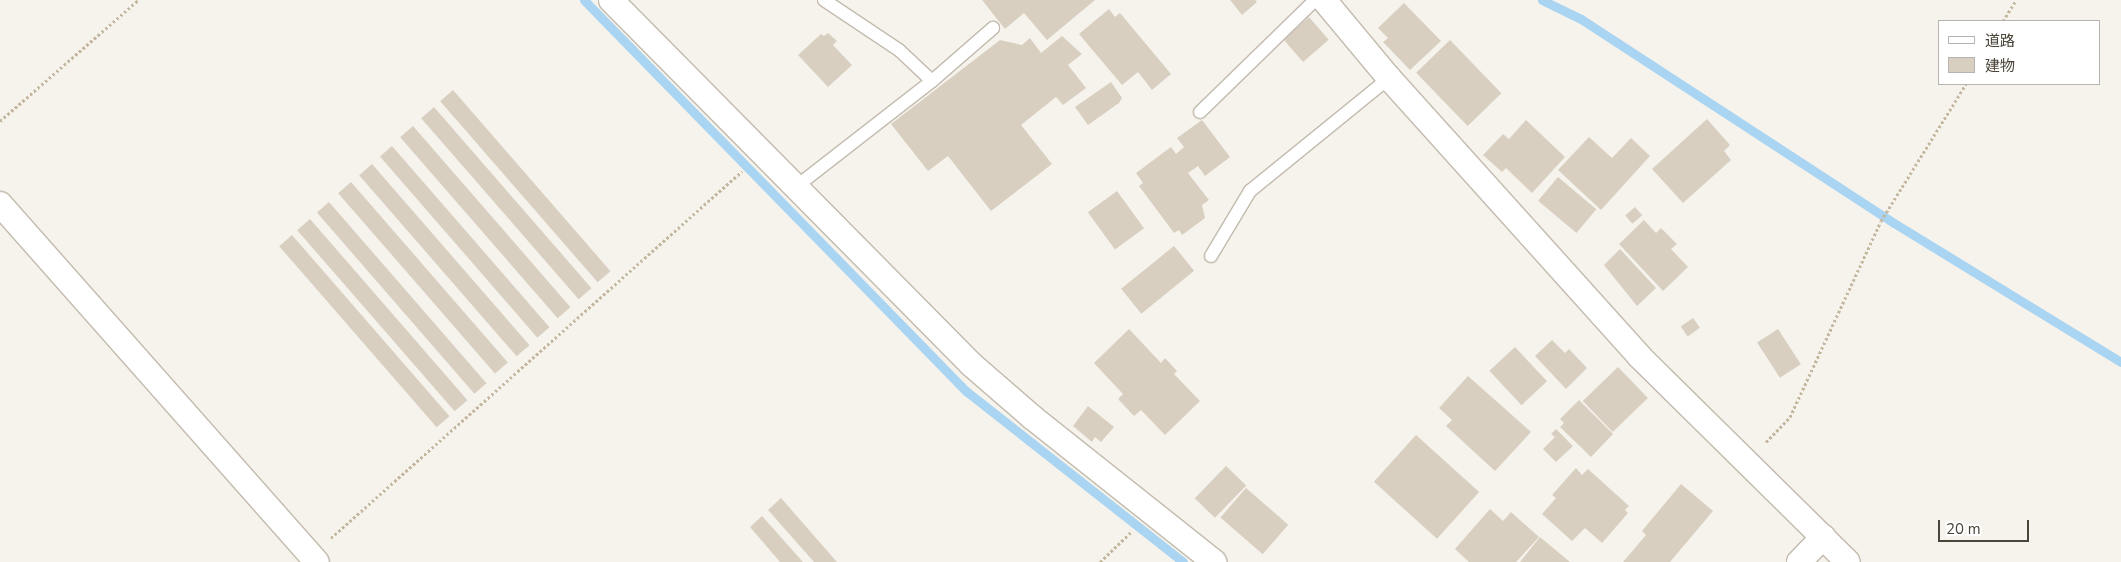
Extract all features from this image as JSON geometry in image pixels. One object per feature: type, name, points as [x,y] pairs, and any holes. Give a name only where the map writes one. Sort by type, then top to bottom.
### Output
[{"type":"street","points":[[611,0],[972,365],[1032,417],[1214,562]]},
{"type":"street","points":[[1324,0],[1389,78],[1639,356],[1848,562]]},
{"type":"street","points":[[0,204],[314,559]]},
{"type":"street","points":[[1799,562],[1823,537]]},
{"type":"lane","points":[[824,0],[899,50],[932,81]]},
{"type":"lane","points":[[1200,112],[1315,0]]},
{"type":"lane","points":[[796,186],[932,81],[993,28]]},
{"type":"lane","points":[[1211,256],[1250,191],[1389,78]]},
{"type":"path","points":[[0,121],[138,0]]},
{"type":"path","points":[[2004,20],[2016,0]]},
{"type":"path","points":[[1746,462],[1790,417],[1881,221],[1965,85]]},
{"type":"path","points":[[314,559],[762,154]]},
{"type":"path","points":[[1100,562],[1127,538],[1148,509]]},
{"type":"building","points":[[982,0],[1095,0],[1047,40],[1024,13],[1005,29]]},
{"type":"building","points":[[1230,0],[1255,0],[1257,2],[1242,15]]},
{"type":"building","points":[[1404,3],[1441,41],[1410,70],[1383,42],[1388,38],[1378,28]]},
{"type":"building","points":[[1109,9],[1115,17],[1120,13],[1171,74],[1152,90],[1138,72],[1122,85],[1079,34]]},
{"type":"building","points":[[1309,17],[1329,40],[1303,62],[1283,39]]},
{"type":"building","points":[[828,33],[837,41],[833,45],[852,65],[828,87],[798,55],[821,34],[824,36]]},
{"type":"building","points":[[1062,36],[1082,54],[1068,65],[1086,88],[1063,105],[1056,97],[1021,125],[1052,164],[991,211],[948,156],[928,171],[891,124],[1000,40],[1022,45],[1030,38],[1041,53]]},
{"type":"building","points":[[1450,40],[1501,93],[1468,126],[1416,73]]},
{"type":"building","points":[[1111,82],[1122,98],[1119,103],[1088,125],[1075,107]]},
{"type":"building","points":[[453,90],[610,271],[598,282],[440,101]]},
{"type":"building","points":[[434,107],[591,288],[579,299],[421,118]]},
{"type":"building","points":[[1707,119],[1730,145],[1724,151],[1731,160],[1683,203],[1652,169]]},
{"type":"building","points":[[1202,120],[1230,157],[1205,176],[1198,166],[1188,173],[1209,200],[1202,205],[1205,218],[1182,235],[1179,230],[1174,233],[1139,186],[1143,183],[1136,173],[1171,147],[1176,154],[1184,147],[1177,138]]},
{"type":"building","points":[[1526,120],[1565,157],[1532,193],[1506,168],[1502,172],[1483,155],[1503,134],[1509,139]]},
{"type":"building","points":[[413,126],[570,307],[558,318],[400,137]]},
{"type":"building","points":[[1589,137],[1612,158],[1631,138],[1650,156],[1601,210],[1558,170]]},
{"type":"building","points":[[392,146],[549,327],[537,338],[380,156]]},
{"type":"building","points":[[372,164],[529,345],[517,356],[359,175]]},
{"type":"building","points":[[1558,177],[1596,209],[1576,233],[1538,201]]},
{"type":"building","points":[[351,182],[508,362],[495,374],[338,193]]},
{"type":"building","points":[[1117,191],[1144,228],[1115,249],[1088,212]]},
{"type":"building","points":[[329,202],[486,383],[474,394],[317,212]]},
{"type":"building","points":[[1635,207],[1642,215],[1632,224],[1625,216]]},
{"type":"building","points":[[310,219],[467,400],[455,411],[297,230]]},
{"type":"building","points":[[1644,220],[1656,233],[1661,228],[1677,244],[1671,249],[1688,267],[1663,291],[1619,244]]},
{"type":"building","points":[[292,235],[449,416],[437,427],[279,246]]},
{"type":"building","points":[[1174,246],[1194,271],[1141,314],[1121,289]]},
{"type":"building","points":[[1620,249],[1656,288],[1637,306],[1604,265]]},
{"type":"building","points":[[1693,318],[1700,328],[1688,336],[1681,327]]},
{"type":"building","points":[[1129,329],[1161,363],[1165,358],[1177,371],[1174,374],[1200,401],[1165,435],[1141,410],[1134,416],[1118,399],[1123,394],[1094,363]]},
{"type":"building","points":[[1778,329],[1801,364],[1780,378],[1757,343]]},
{"type":"building","points":[[1552,340],[1565,353],[1569,349],[1587,368],[1566,389],[1535,356]]},
{"type":"building","points":[[1515,347],[1547,381],[1521,405],[1489,371]]},
{"type":"building","points":[[1618,367],[1648,398],[1613,432],[1583,401]]},
{"type":"building","points":[[1468,376],[1531,432],[1495,471],[1446,426],[1452,420],[1439,408]]},
{"type":"building","points":[[1579,400],[1613,434],[1591,457],[1560,427],[1564,423],[1560,419]]},
{"type":"building","points":[[1088,406],[1114,427],[1101,442],[1095,437],[1092,442],[1073,426]]},
{"type":"building","points":[[1556,429],[1573,446],[1556,462],[1543,449],[1555,437],[1551,434]]},
{"type":"building","points":[[1416,435],[1479,492],[1437,539],[1374,482]]},
{"type":"building","points":[[1226,466],[1246,485],[1215,518],[1195,498]]},
{"type":"building","points":[[1576,468],[1582,475],[1588,469],[1629,506],[1625,510],[1628,513],[1602,543],[1585,528],[1572,541],[1542,514],[1556,498],[1552,495]]},
{"type":"building","points":[[1681,484],[1713,511],[1670,562],[1623,562],[1646,535],[1642,531]]},
{"type":"building","points":[[1246,488],[1288,525],[1263,554],[1220,517]]},
{"type":"building","points":[[781,498],[837,562],[814,562],[768,510]]},
{"type":"building","points":[[1490,509],[1503,521],[1511,512],[1539,537],[1516,562],[1469,562],[1455,549]]},
{"type":"building","points":[[762,516],[803,562],[780,562],[750,527]]},
{"type":"building","points":[[1540,537],[1570,562],[1520,562]]},
{"type":"waterway","points":[[584,0],[966,391],[1183,562]]},
{"type":"waterway","points":[[1542,0],[1581,19],[1894,223],[2121,362]]}]
